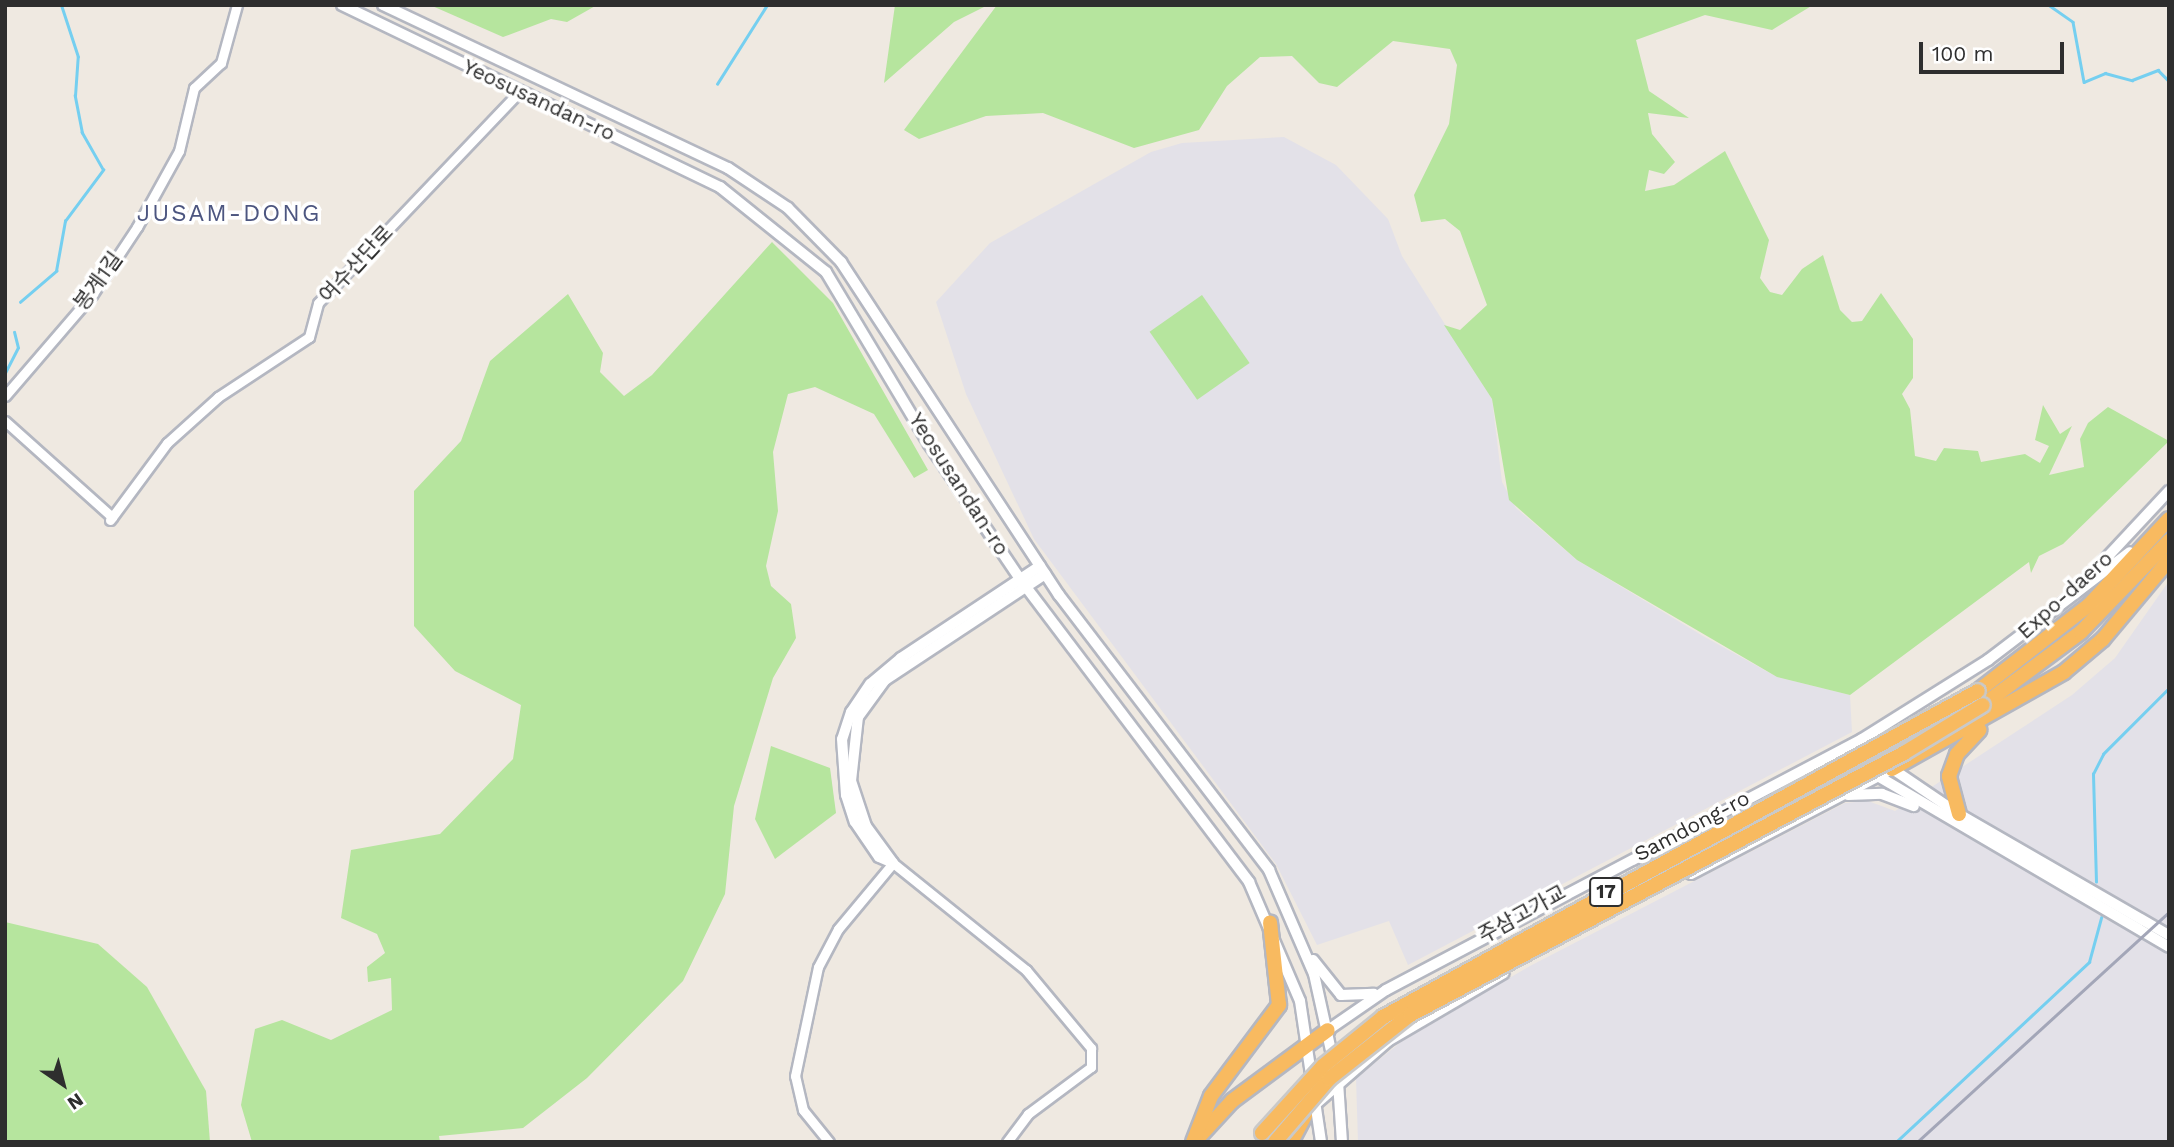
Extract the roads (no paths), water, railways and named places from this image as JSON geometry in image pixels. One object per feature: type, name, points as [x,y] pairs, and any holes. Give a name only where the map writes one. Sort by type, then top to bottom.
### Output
[{"type":"highway","name":"Expo-daero","points":[[1980,698],[2089,605],[2169,519]]},
{"type":"highway","name":"17","points":[[1980,698],[2081,632],[2169,541]]},
{"type":"highway","points":[[1892,769],[1993,717],[2103,639],[2169,560]]},
{"type":"highway","name":"주삼고가교","points":[[1265,1139],[1329,1079],[1410,1015],[1904,753],[1980,698]]},
{"type":"highway","points":[[1956,818],[1949,788],[1954,761],[1993,717]]},
{"type":"highway","points":[[1194,1142],[1211,1096],[1279,1005],[1270,922]]},
{"type":"highway","points":[[1194,1142],[1226,1106],[1328,1030]]},
{"type":"highway","points":[[1291,1142],[1317,1103]]},
{"type":"street","name":"봉계1길","points":[[5,396],[92,295],[137,227],[179,151],[194,88],[222,63],[237,5]]},
{"type":"street","name":"Yeosusandan-ro","points":[[342,5],[720,187],[795,242],[845,297],[929,444],[1023,583],[1233,860],[1270,922],[1310,1044],[1321,1142]]},
{"type":"street","name":"Yeosusandan-ro","points":[[383,5],[728,168],[810,228],[860,289],[1043,570],[1269,870],[1307,952],[1328,1030],[1338,1082],[1342,1142]]},
{"type":"street","name":"여수산단로","points":[[5,421],[111,518],[167,443],[218,397],[309,337],[318,303],[520,91]]},
{"type":"street","points":[[2051,614],[2169,491]]},
{"type":"street","points":[[2051,614],[2169,513]]},
{"type":"street","points":[[1007,1142],[1028,1114],[1091,1068],[1091,1048],[1019,962],[869,845],[846,795],[842,739],[851,712],[870,684],[901,658],[1043,570]]},
{"type":"street","name":"Samdong-ro","points":[[1328,1030],[1386,990],[1855,743],[2051,614]]},
{"type":"street","points":[[1855,743],[1956,818],[2169,947]]},
{"type":"street","points":[[1836,751],[1877,777],[2169,935]]},
{"type":"street","name":"Samdong-ro","points":[[1317,1103],[1363,1061],[1514,967],[1892,769]]},
{"type":"street","points":[[1839,797],[1882,794],[1956,818]]},
{"type":"street","points":[[829,1142],[803,1110],[795,1076],[818,967],[838,929],[893,863]]},
{"type":"street","points":[[1307,952],[1341,995],[1359,998],[1386,990]]},
{"type":"waterway","points":[[20,302],[56,271],[65,221],[103,170],[82,133],[75,96],[78,57],[61,5]]},
{"type":"waterway","points":[[717,84],[767,5]]},
{"type":"waterway","points":[[2049,5],[2073,22],[2084,82],[2105,73],[2132,80],[2158,70],[2169,81]]},
{"type":"waterway","points":[[5,373],[18,348],[14,332]]},
{"type":"waterway","points":[[2096,882],[2093,774],[2103,754],[2169,688]]},
{"type":"waterway","points":[[1896,1142],[2089,962],[2101,918]]},
{"type":"railway","points":[[1917,1142],[2169,912]]},
{"type":"district","name":"JUSAM-DONG","points":[[229,214]]}]
